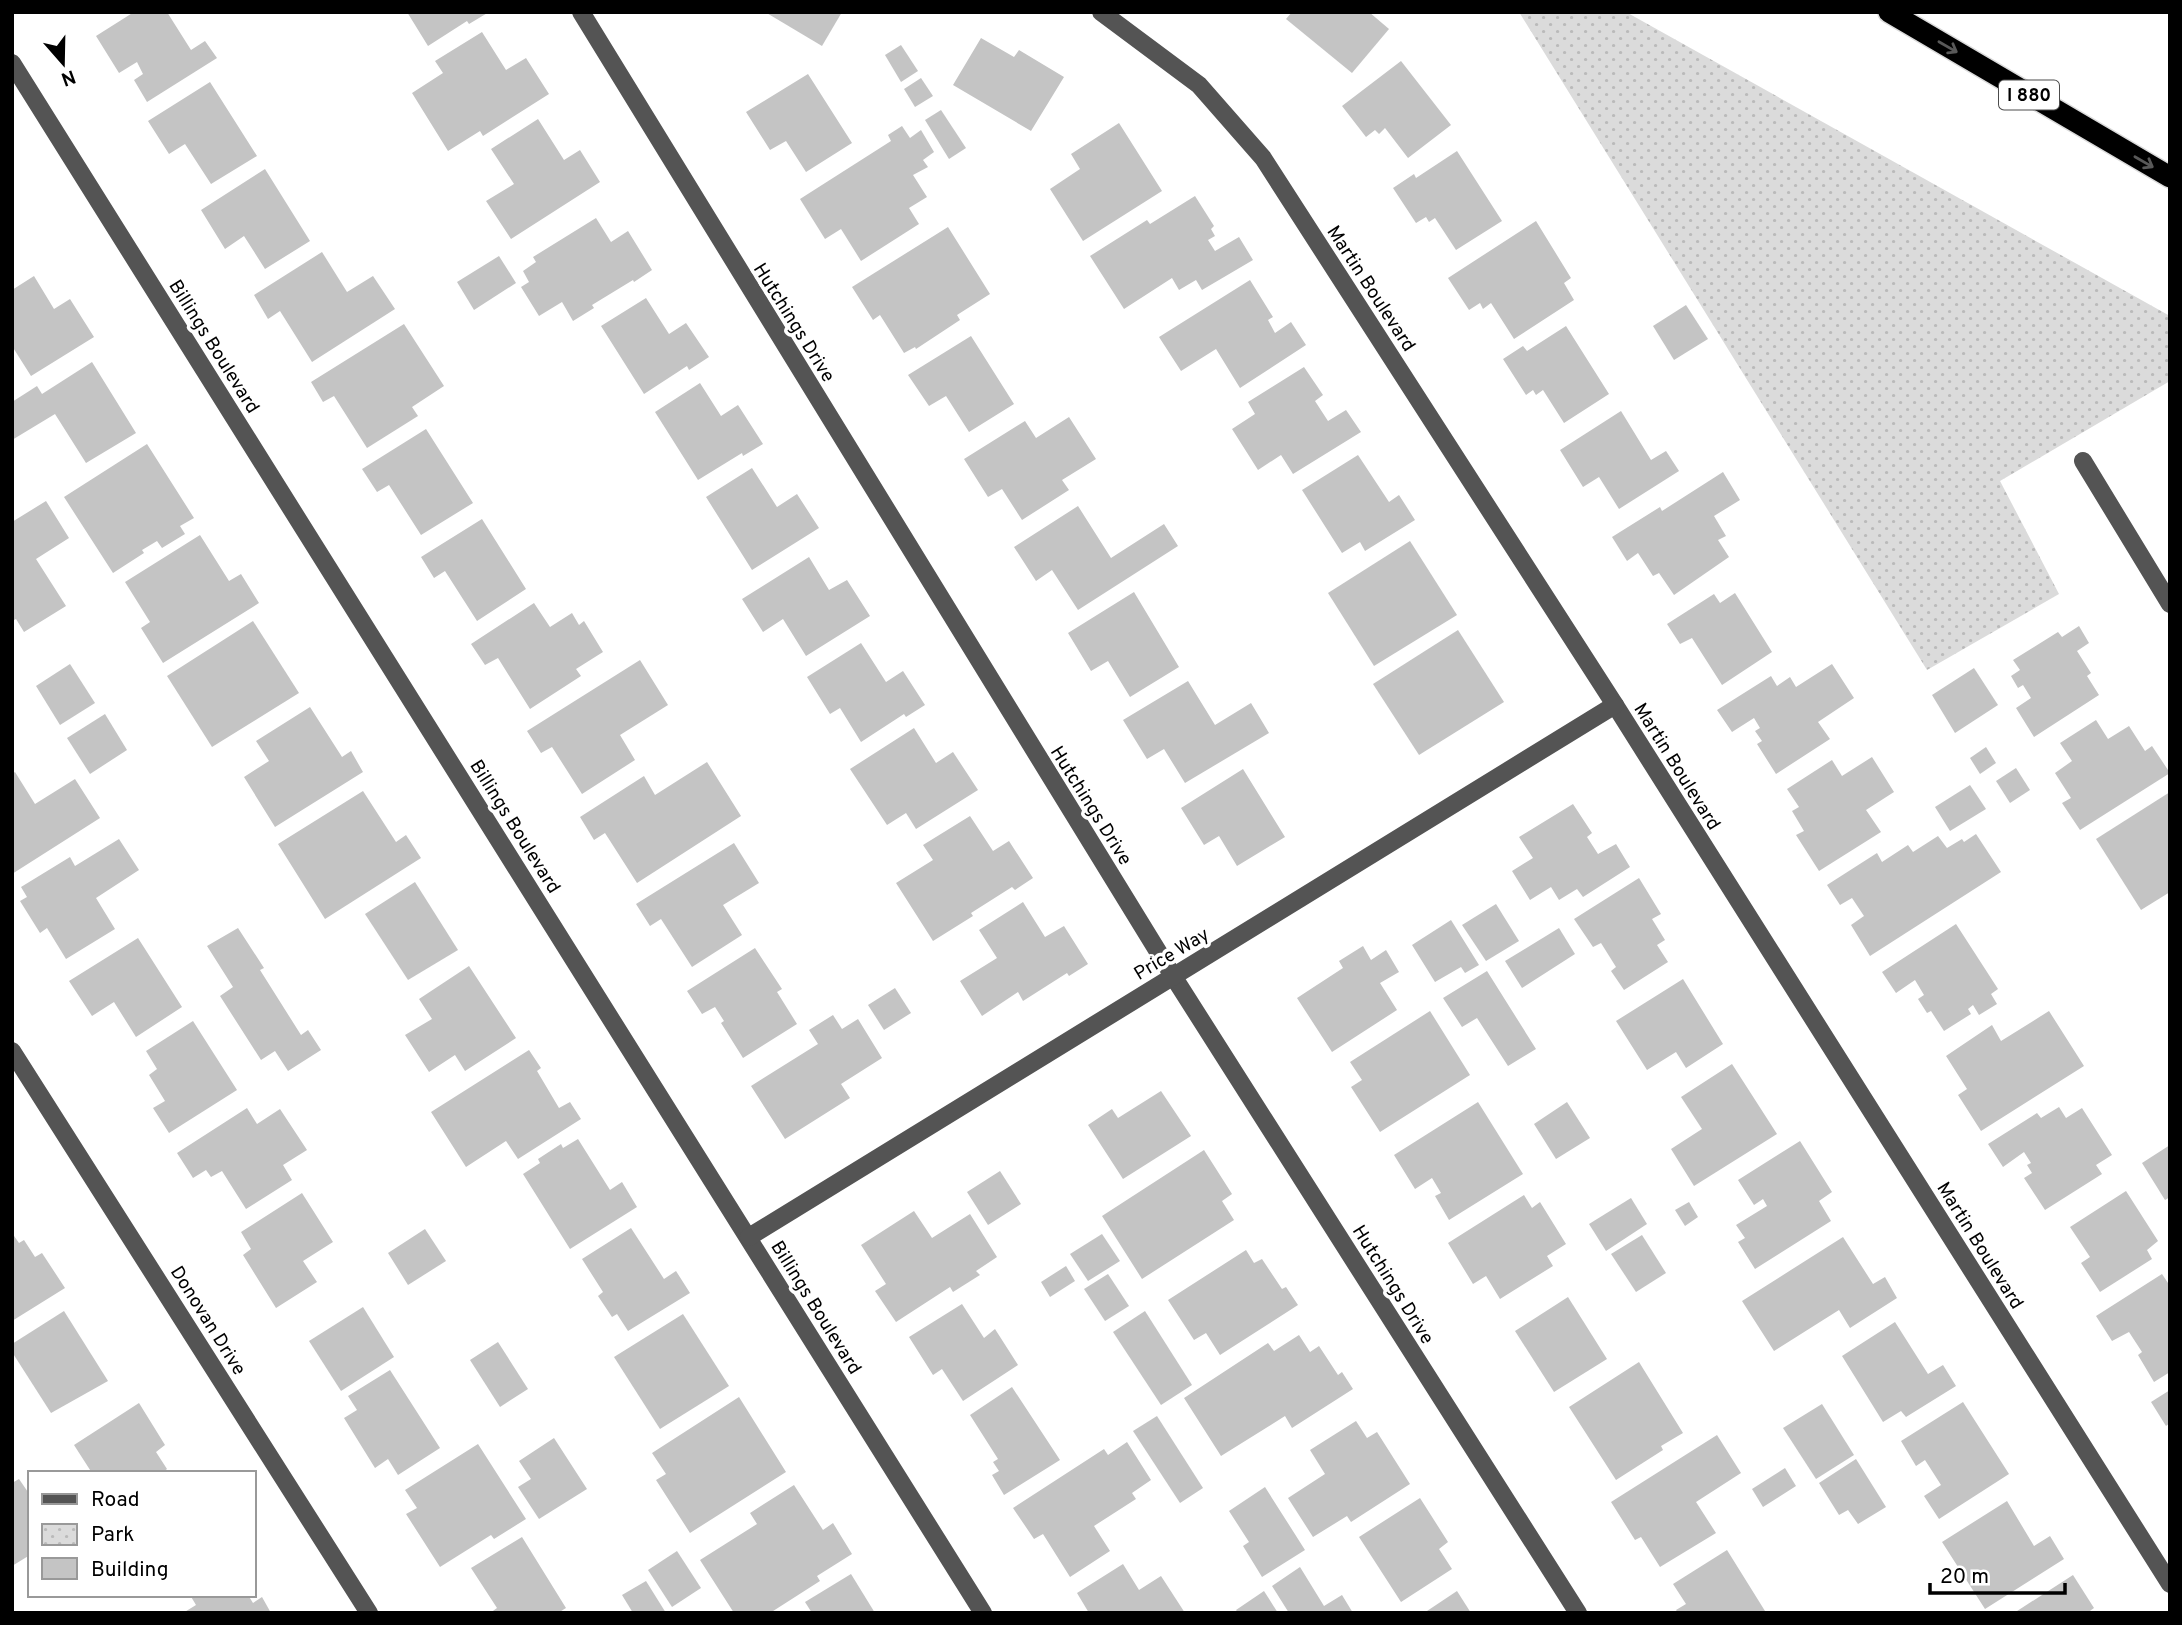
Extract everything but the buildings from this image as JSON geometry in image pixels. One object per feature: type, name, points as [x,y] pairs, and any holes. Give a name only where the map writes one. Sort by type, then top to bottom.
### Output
[{"type":"highway","name":"I 880","points":[[1889,12],[2170,177]]},
{"type":"street","name":"Hutchings Drive","points":[[580,12],[1173,976],[1578,1613]]},
{"type":"street","name":"Martin Boulevard","points":[[1101,12],[1199,85],[1263,158],[1615,705],[2170,1584]]},
{"type":"street","name":"Billings Boulevard","points":[[12,63],[750,1237],[983,1613]]},
{"type":"street","points":[[2083,461],[2170,604]]},
{"type":"street","name":"Price Way","points":[[750,1237],[1615,705]]},
{"type":"street","name":"Donovan Drive","points":[[12,1051],[369,1613]]},
{"type":"green space","points":[[1519,12],[1626,12],[2170,316],[2170,381],[2000,481],[2059,594],[1927,670]]}]
